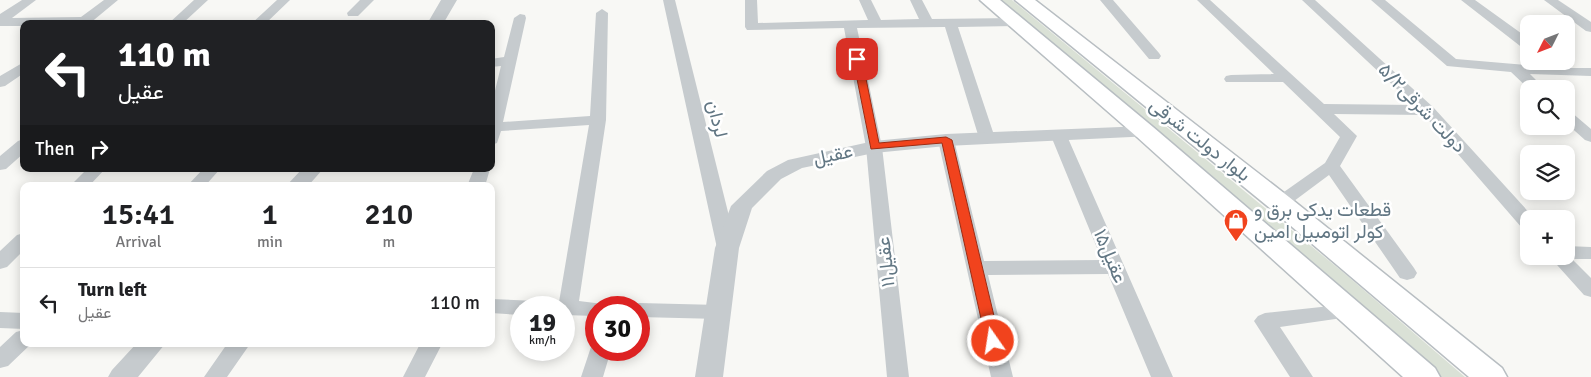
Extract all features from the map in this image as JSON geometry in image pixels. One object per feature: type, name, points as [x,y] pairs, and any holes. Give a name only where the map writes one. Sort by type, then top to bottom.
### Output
[{"type":"main road","name":"بلوار دولت شرقی","points":[[989,0],[1020,11],[1280,204],[1491,377]]},
{"type":"main road","name":"بلوار دولت شرقی","points":[[1020,11],[1145,132],[1424,377]]},
{"type":"street","points":[[0,21],[30,0]]},
{"type":"street","points":[[85,20],[112,0]]},
{"type":"street","points":[[179,20],[202,0]]},
{"type":"street","points":[[262,20],[284,0]]},
{"type":"street","points":[[354,13],[368,0]]},
{"type":"street","points":[[438,20],[450,0]]},
{"type":"street","name":"لردان","points":[[669,0],[727,248]]},
{"type":"street","points":[[751,0],[752,27],[950,23],[1020,11]]},
{"type":"street","points":[[865,0],[876,24]]},
{"type":"street","points":[[916,0],[927,23]]},
{"type":"street","points":[[1106,0],[1154,56]]},
{"type":"street","points":[[1202,0],[1349,136],[1331,166],[1280,204]]},
{"type":"street","name":"۵/۲دولت شرقی","points":[[1308,0],[1428,110],[1520,214]]},
{"type":"street","points":[[1377,0],[1452,62],[1563,72],[1591,72]]},
{"type":"street","points":[[1467,0],[1520,39]]},
{"type":"street","points":[[1550,0],[1591,28]]},
{"type":"street","points":[[568,296],[598,120],[602,13]]},
{"type":"street","points":[[495,126],[520,18]]},
{"type":"street","points":[[0,21],[20,21]]},
{"type":"street","points":[[950,23],[987,138]]},
{"type":"street","name":"عقیل۱۱","points":[[850,24],[874,147],[898,377]]},
{"type":"street","points":[[495,63],[510,62]]},
{"type":"street","points":[[1515,68],[1528,80]]},
{"type":"street","points":[[0,83],[20,69]]},
{"type":"street","points":[[1232,79],[1286,78]]},
{"type":"street","points":[[1320,109],[1428,110]]},
{"type":"street","points":[[495,134],[598,120]]},
{"type":"street","points":[[1575,122],[1591,137]]},
{"type":"street","name":"عقیل","points":[[709,377],[727,248],[742,206],[774,175],[795,164],[822,156],[874,147],[946,140],[1145,132]]},
{"type":"street","name":"عقیل۱۵","points":[[1059,136],[1162,377]]},
{"type":"street","points":[[946,140],[1002,377]]},
{"type":"street","points":[[0,165],[20,148]]},
{"type":"street","points":[[1331,166],[1408,273]]},
{"type":"street","points":[[82,182],[94,172]]},
{"type":"street","points":[[200,182],[209,172]]},
{"type":"street","points":[[300,182],[310,172]]},
{"type":"street","points":[[0,262],[20,243]]},
{"type":"street","points":[[1575,252],[1591,253]]},
{"type":"street","points":[[1567,265],[1591,290]]},
{"type":"street","points":[[976,268],[1115,267]]},
{"type":"street","points":[[495,306],[510,307]]},
{"type":"street","points":[[650,310],[719,312]]},
{"type":"street","points":[[1302,377],[1265,321],[1349,311]]},
{"type":"street","points":[[0,320],[20,321]]},
{"type":"street","points":[[0,360],[20,342]]},
{"type":"street","points":[[122,377],[149,347]]},
{"type":"street","points":[[215,377],[237,347]]},
{"type":"street","points":[[414,377],[429,347]]},
{"type":"street","points":[[592,377],[597,361]]},
{"type":"shaded area","points":[[999,0],[1012,0],[1344,273],[1465,377],[1441,377],[1333,280]]},
{"type":"place","name":"قطعات یدکی برق و کولر اتومبیل امین","points":[[1236,242]]},
{"type":"route","points":[[857,59],[874,147],[946,140],[993,341]]}]
